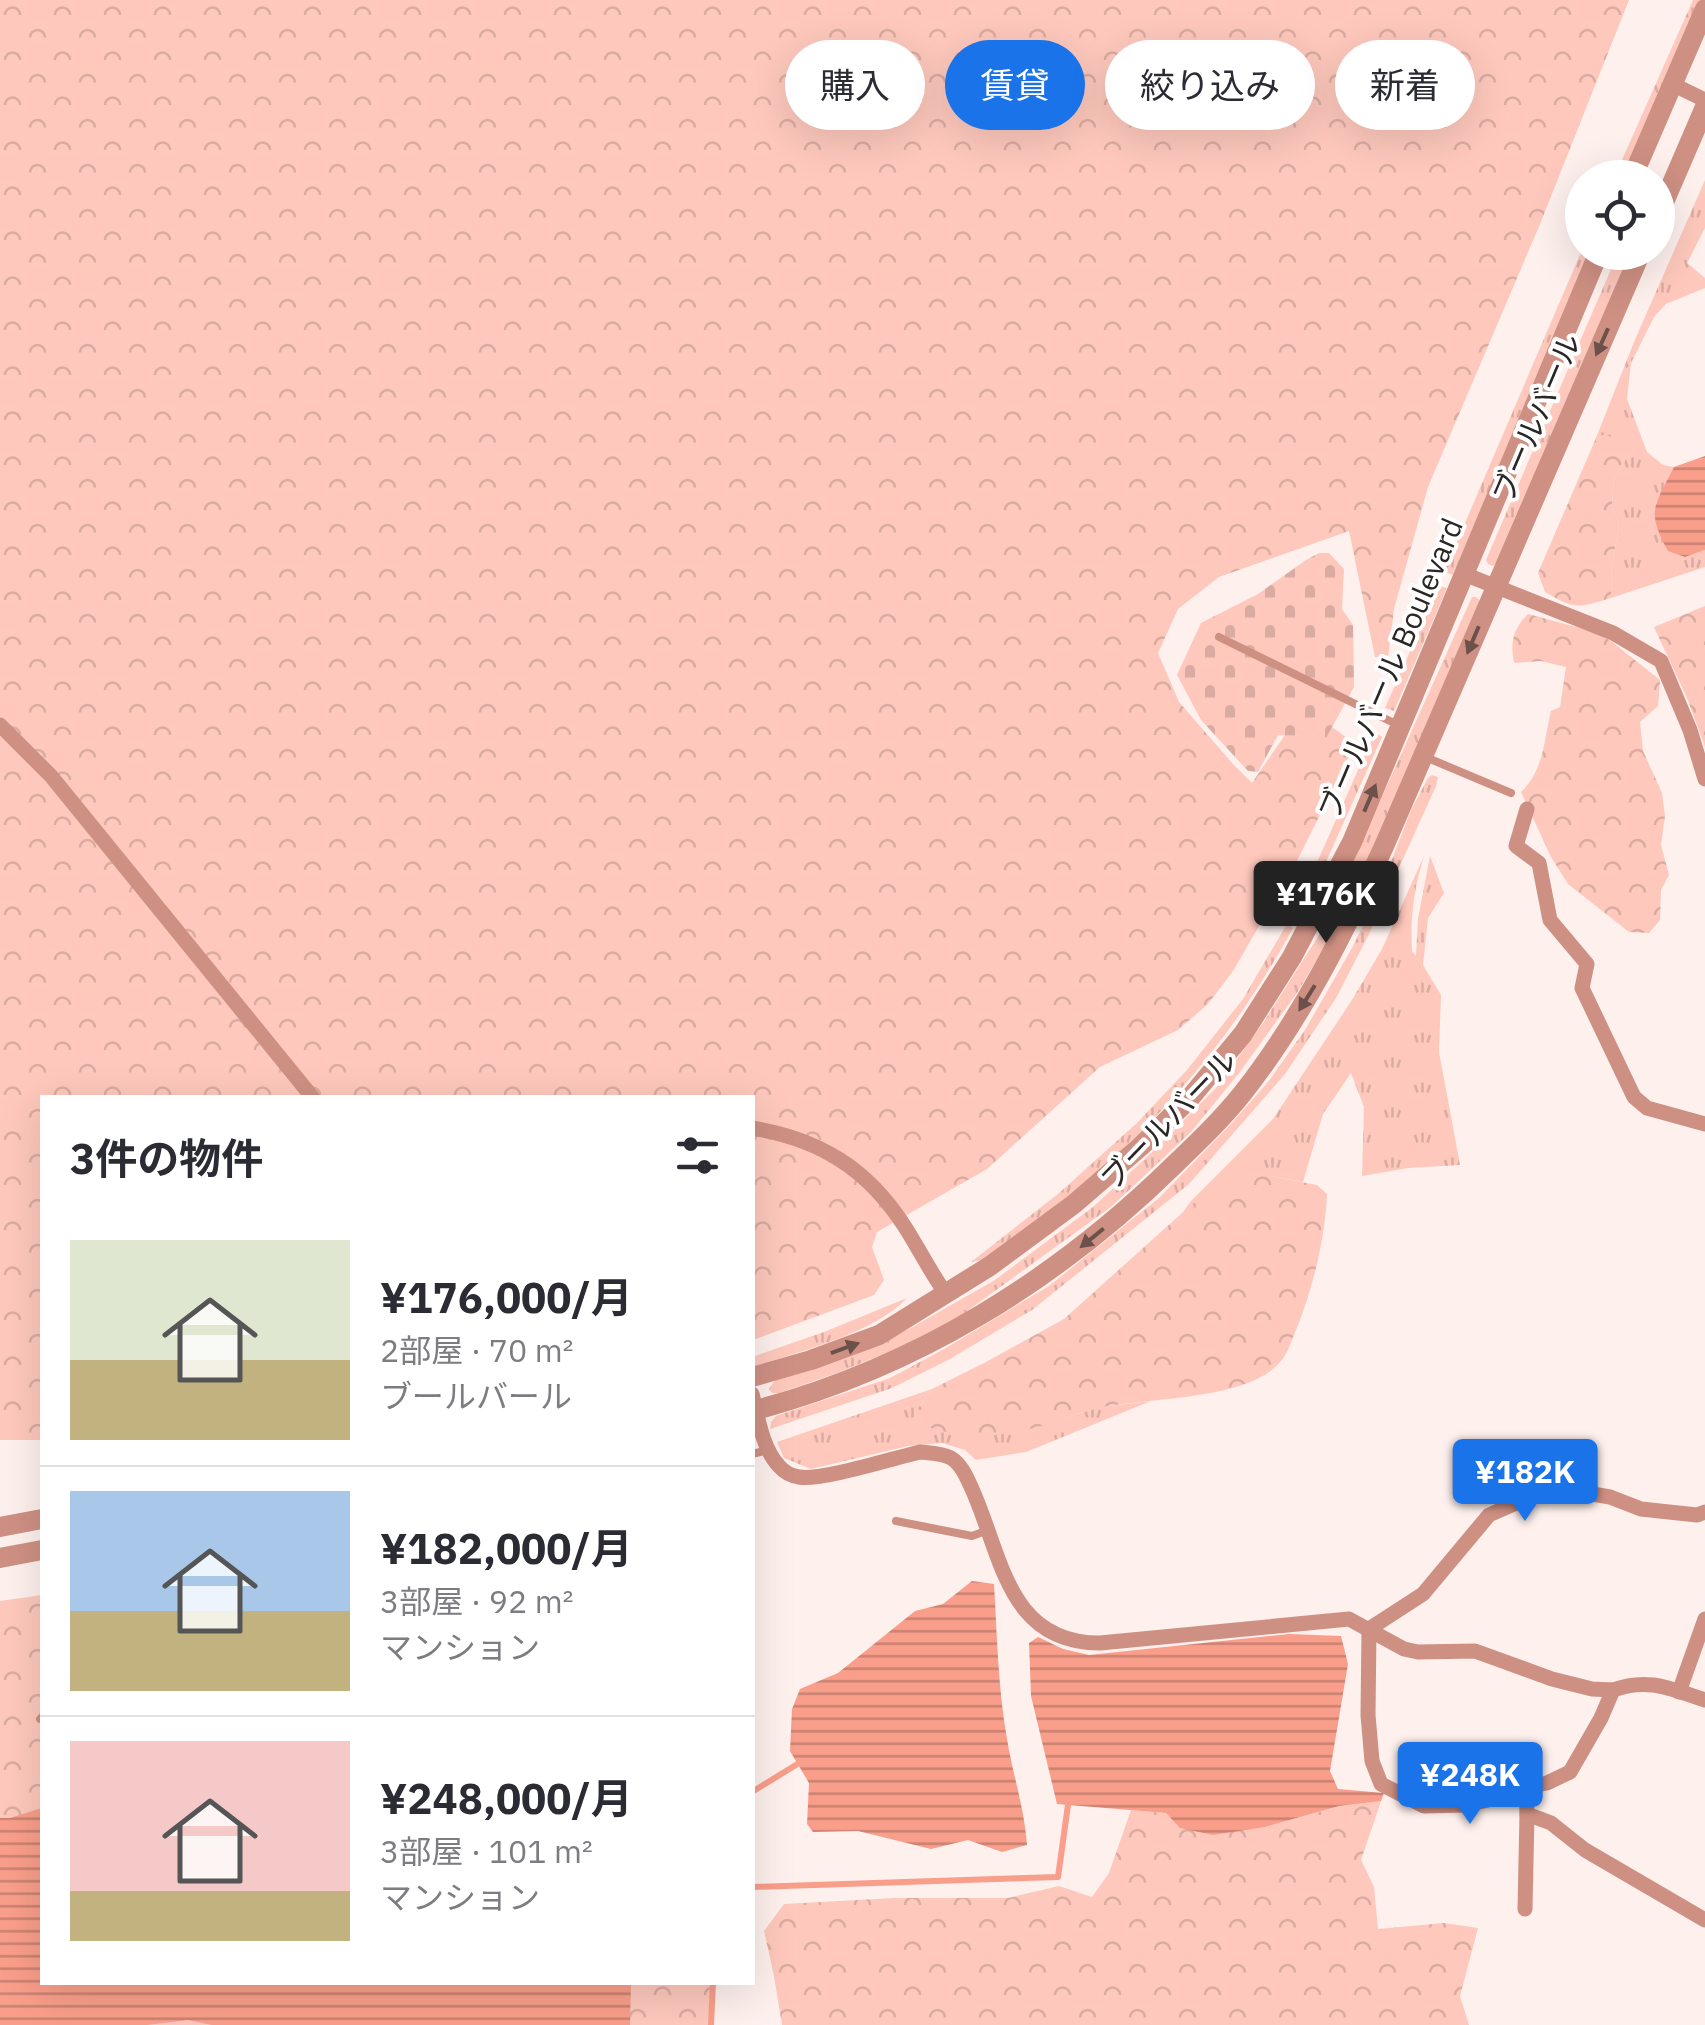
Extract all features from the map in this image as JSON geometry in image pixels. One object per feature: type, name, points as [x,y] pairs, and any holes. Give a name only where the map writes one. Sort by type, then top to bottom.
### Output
[{"type":"street","points":[[1640,160],[1705,9]]},
{"type":"street","points":[[1672,84],[1705,104],[1675,175]]},
{"type":"street","name":"ブールバール Boulevard","points":[[755,1376],[879,1335],[990,1266],[1060,1215],[1140,1147],[1190,1098],[1243,1034],[1292,957],[1352,842],[1591,270]]},
{"type":"street","name":"ブールバール","points":[[755,1405],[826,1388],[892,1362],[959,1329],[1016,1294],[1084,1246],[1156,1183],[1242,1095],[1292,1023],[1346,931],[1634,270]]},
{"type":"street","points":[[1464,574],[1613,632],[1661,661],[1700,757],[1705,780]]},
{"type":"street","points":[[0,726],[50,776],[312,1095]]},
{"type":"street","points":[[1527,809],[1516,846],[1539,862],[1550,920],[1587,964],[1582,988],[1634,1098],[1647,1108],[1705,1124]]},
{"type":"street","points":[[755,1129],[804,1140],[872,1183],[946,1294]]},
{"type":"street","points":[[755,1413],[760,1452],[797,1477],[811,1478],[920,1452],[951,1458],[967,1478],[1014,1594],[1028,1616],[1066,1639],[1100,1643],[1349,1619],[1404,1649],[1476,1651],[1592,1689],[1613,1690],[1632,1683],[1650,1683],[1705,1700]]},
{"type":"street","points":[[1369,1629],[1423,1594],[1489,1516],[1521,1500],[1548,1492],[1575,1491],[1610,1497],[1641,1509],[1696,1515],[1705,1512]]},
{"type":"street","points":[[0,1527],[40,1519]]},
{"type":"street","points":[[0,1558],[40,1550]]},
{"type":"street","points":[[1679,1692],[1705,1619]]},
{"type":"street","points":[[1369,1629],[1372,1761],[1381,1784],[1424,1806],[1465,1805],[1502,1797],[1570,1772],[1613,1690]]},
{"type":"street","points":[[1525,1909],[1526,1787]]},
{"type":"street","points":[[1527,1814],[1551,1824],[1585,1850],[1705,1920]]},
{"type":"lane","points":[[1219,637],[1400,726]]},
{"type":"lane","points":[[1424,756],[1511,793]]},
{"type":"lane","points":[[896,1522],[972,1536],[988,1530]]},
{"type":"green space","points":[[0,0],[1629,0],[1540,224],[1428,487],[1394,609],[1388,657],[1375,657],[1349,531],[1219,577],[1178,609],[1158,653],[1179,702],[1252,783],[1285,735],[1304,736],[1315,728],[1324,741],[1332,727],[1355,744],[1298,859],[1233,971],[1208,1004],[1178,1030],[1100,1067],[987,1169],[877,1232],[872,1247],[884,1280],[874,1295],[755,1339],[755,1095],[40,1095],[40,1440],[0,1440]]},
{"type":"green space","points":[[1693,0],[1704,0],[1633,160],[1622,160]]},
{"type":"green space","points":[[1705,180],[1705,228],[1687,263],[1705,278],[1705,288],[1666,304],[1654,317],[1631,363],[1627,399],[1647,452],[1663,465],[1674,467],[1656,503],[1685,557],[1705,550],[1705,567],[1611,598],[1619,526],[1612,505],[1614,479],[1625,461],[1604,435],[1596,438],[1666,270],[1675,270],[1675,248]]},
{"type":"green space","points":[[1573,270],[1586,270],[1453,575],[1444,572]]},
{"type":"green space","points":[[1611,270],[1623,270],[1498,563],[1493,566],[1486,560]]},
{"type":"green space","points":[[1604,435],[1626,449],[1625,461],[1614,479],[1612,505],[1619,526],[1611,598],[1570,604],[1545,592],[1538,573],[1596,438]]},
{"type":"green space","points":[[1319,553],[1329,553],[1344,569],[1342,609],[1353,625],[1354,687],[1324,742],[1315,729],[1304,736],[1278,735],[1258,772],[1248,771],[1201,720],[1177,675],[1201,623],[1258,594]]},
{"type":"green space","points":[[1439,586],[1447,588],[1394,711],[1385,708]]},
{"type":"green space","points":[[1472,597],[1480,605],[1400,791],[1331,936],[1297,993],[1191,1132],[1112,1206],[963,1314],[901,1347],[772,1393],[769,1389],[775,1380],[835,1362],[911,1328],[995,1280],[1093,1207],[1216,1088],[1321,932]]},
{"type":"green space","points":[[1705,606],[1705,747],[1654,627]]},
{"type":"green space","points":[[1528,614],[1595,632],[1660,680],[1658,706],[1640,722],[1643,751],[1662,793],[1665,816],[1661,845],[1669,875],[1661,890],[1660,920],[1649,933],[1629,932],[1568,884],[1521,792],[1539,764],[1551,711],[1560,707],[1566,667],[1541,661],[1514,663],[1514,636]]},
{"type":"green space","points":[[1375,732],[1382,737],[1303,913],[1293,909],[1319,858]]},
{"type":"green space","points":[[1432,775],[1438,777],[1436,786],[1336,998],[1285,1074],[1189,1184],[1032,1310],[950,1359],[892,1388],[770,1429],[776,1416],[890,1378],[946,1348],[1049,1286],[1159,1198],[1268,1082],[1305,1030],[1352,948],[1380,891],[1411,810]]},
{"type":"green space","points":[[1424,856],[1414,903],[1412,951],[1416,956],[1418,919],[1430,856],[1444,893],[1428,918],[1423,965],[1441,995],[1439,1052],[1460,1165],[1362,1176],[1364,1107],[1351,1073],[1323,1114],[1303,1182],[1270,1176],[1183,1212],[1273,1119],[1382,949]]},
{"type":"green space","points":[[1287,924],[1293,928],[1226,1034],[1146,1127],[1072,1195],[986,1259],[971,1262],[1058,1194],[1137,1123],[1187,1070],[1243,999]]},
{"type":"green space","points":[[1270,1176],[1317,1185],[1327,1194],[1320,1248],[1306,1301],[1285,1356],[1265,1375],[1221,1391],[1098,1408],[997,1435],[936,1430],[913,1421],[932,1389],[1064,1319],[1191,1205],[1233,1177]]},
{"type":"green space","points":[[907,1298],[893,1311],[856,1331],[755,1366],[755,1356]]},
{"type":"green space","points":[[932,1389],[920,1405],[1048,1423],[1100,1407],[1151,1401],[1026,1452],[976,1460],[965,1450],[942,1443],[908,1446],[811,1469],[784,1458],[777,1442]]},
{"type":"green space","points":[[40,1595],[40,1985],[713,1985],[711,2025],[0,2025],[0,1601]]},
{"type":"green space","points":[[1381,1801],[1361,1860],[1374,1887],[1378,1929],[1444,1923],[1478,1928],[1460,1996],[1469,2025],[782,2025],[764,1931],[784,1904],[895,1898],[1008,1898],[1059,1886],[1092,1897],[1109,1873],[1131,1810],[1166,1813],[1181,1828],[1265,1827],[1339,1806]]},
{"type":"shaded area","points":[[1705,456],[1705,550],[1685,557],[1668,551],[1657,526],[1655,509],[1674,467]]},
{"type":"shaded area","points":[[972,1581],[994,1584],[1004,1720],[1027,1845],[1002,1852],[968,1840],[931,1849],[858,1831],[813,1832],[807,1824],[809,1783],[790,1751],[792,1709],[800,1689],[838,1673],[915,1611],[943,1604]]},
{"type":"shaded area","points":[[1289,1634],[1341,1636],[1348,1664],[1330,1771],[1338,1789],[1384,1793],[1381,1801],[1339,1806],[1265,1827],[1213,1835],[1180,1828],[1166,1813],[1057,1804],[1031,1696],[1029,1643],[1038,1637],[1089,1655]]},
{"type":"shaded area","points":[[40,1809],[40,1985],[631,1985],[630,2025],[212,2025],[188,2020],[147,2025],[0,2025],[0,1818]]},
{"type":"waterway","points":[[755,1790],[799,1763]]},
{"type":"waterway","points":[[755,1887],[1058,1877],[1068,1805]]},
{"type":"waterway","points":[[711,2025],[713,1985]]}]
